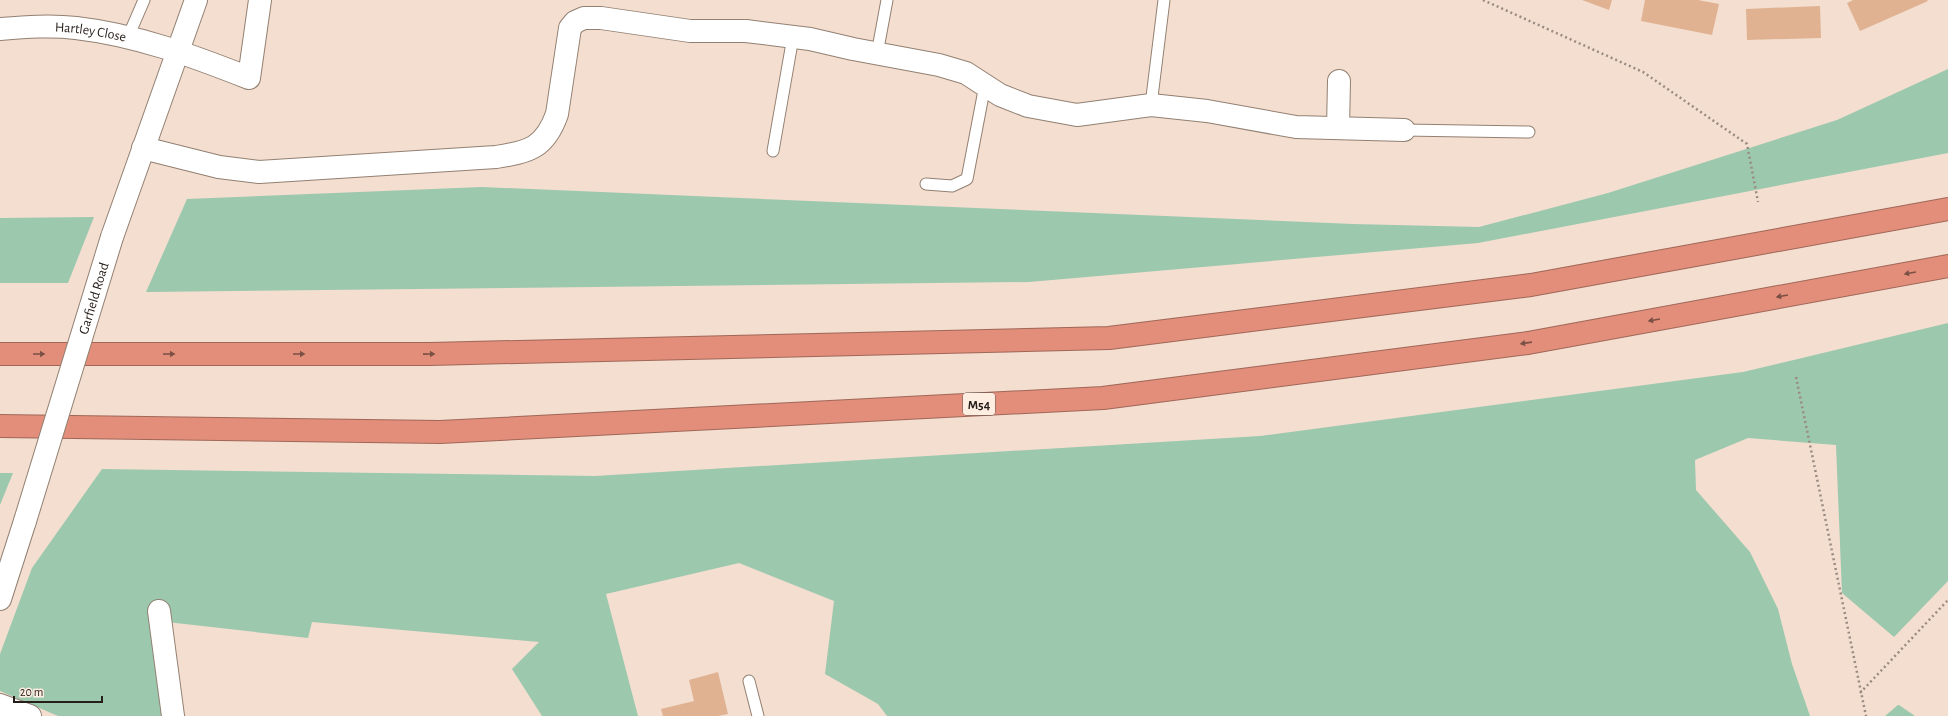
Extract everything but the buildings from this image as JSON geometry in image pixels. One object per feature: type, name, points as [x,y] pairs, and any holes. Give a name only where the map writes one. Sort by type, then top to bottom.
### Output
[{"type":"highway","points":[[0,354],[430,354],[1109,338],[1531,285],[1948,209]]},
{"type":"highway","name":"M54","points":[[0,426],[440,432],[1103,398],[1528,343],[1948,266]]},
{"type":"street","name":"Garfield Road","points":[[0,599],[112,237],[196,0]]},
{"type":"street","name":"Hartley Close","points":[[0,29],[40,26],[76,28],[128,36],[178,51],[249,78],[260,0]]},
{"type":"street","points":[[143,148],[219,167],[258,172],[496,158],[521,154],[536,147],[552,127],[557,114],[570,28],[575,22],[584,18],[601,18],[690,31],[746,31],[793,37],[939,65],[966,73],[1000,95],[1028,106],[1077,116],[1151,105],[1296,126],[1404,130]]},
{"type":"street","points":[[1338,128],[1339,81]]},
{"type":"street","points":[[159,611],[173,716]]},
{"type":"street","points":[[0,705],[30,716]]},
{"type":"lane","points":[[128,36],[144,0]]},
{"type":"lane","points":[[877,54],[887,0]]},
{"type":"lane","points":[[1151,105],[1164,0]]},
{"type":"lane","points":[[773,151],[793,37]]},
{"type":"lane","points":[[926,184],[952,186],[967,180],[985,85]]},
{"type":"lane","points":[[1404,130],[1529,132]]},
{"type":"lane","points":[[749,681],[758,716]]},
{"type":"path","points":[[1483,0],[1643,72],[1747,144],[1758,202]]},
{"type":"path","points":[[1796,377],[1860,694],[1866,716]]},
{"type":"path","points":[[1860,694],[1948,600]]},
{"type":"green space","points":[[1948,69],[1948,153],[1478,243],[1029,282],[146,292],[187,199],[482,187],[1353,224],[1479,227],[1608,193],[1837,120]]},
{"type":"green space","points":[[94,217],[68,283],[0,283],[0,218]]},
{"type":"green space","points":[[1948,323],[1948,581],[1894,637],[1842,593],[1836,445],[1748,438],[1695,460],[1696,490],[1750,552],[1778,609],[1792,664],[1810,716],[887,716],[878,704],[825,674],[834,601],[739,563],[606,594],[638,716],[542,716],[512,669],[539,642],[312,622],[308,638],[149,620],[163,716],[58,716],[0,691],[0,654],[32,568],[102,469],[595,476],[1260,436],[1743,372]]},
{"type":"green space","points":[[0,473],[13,473],[0,505]]},
{"type":"green space","points":[[1899,705],[1915,716],[1885,716]]}]
